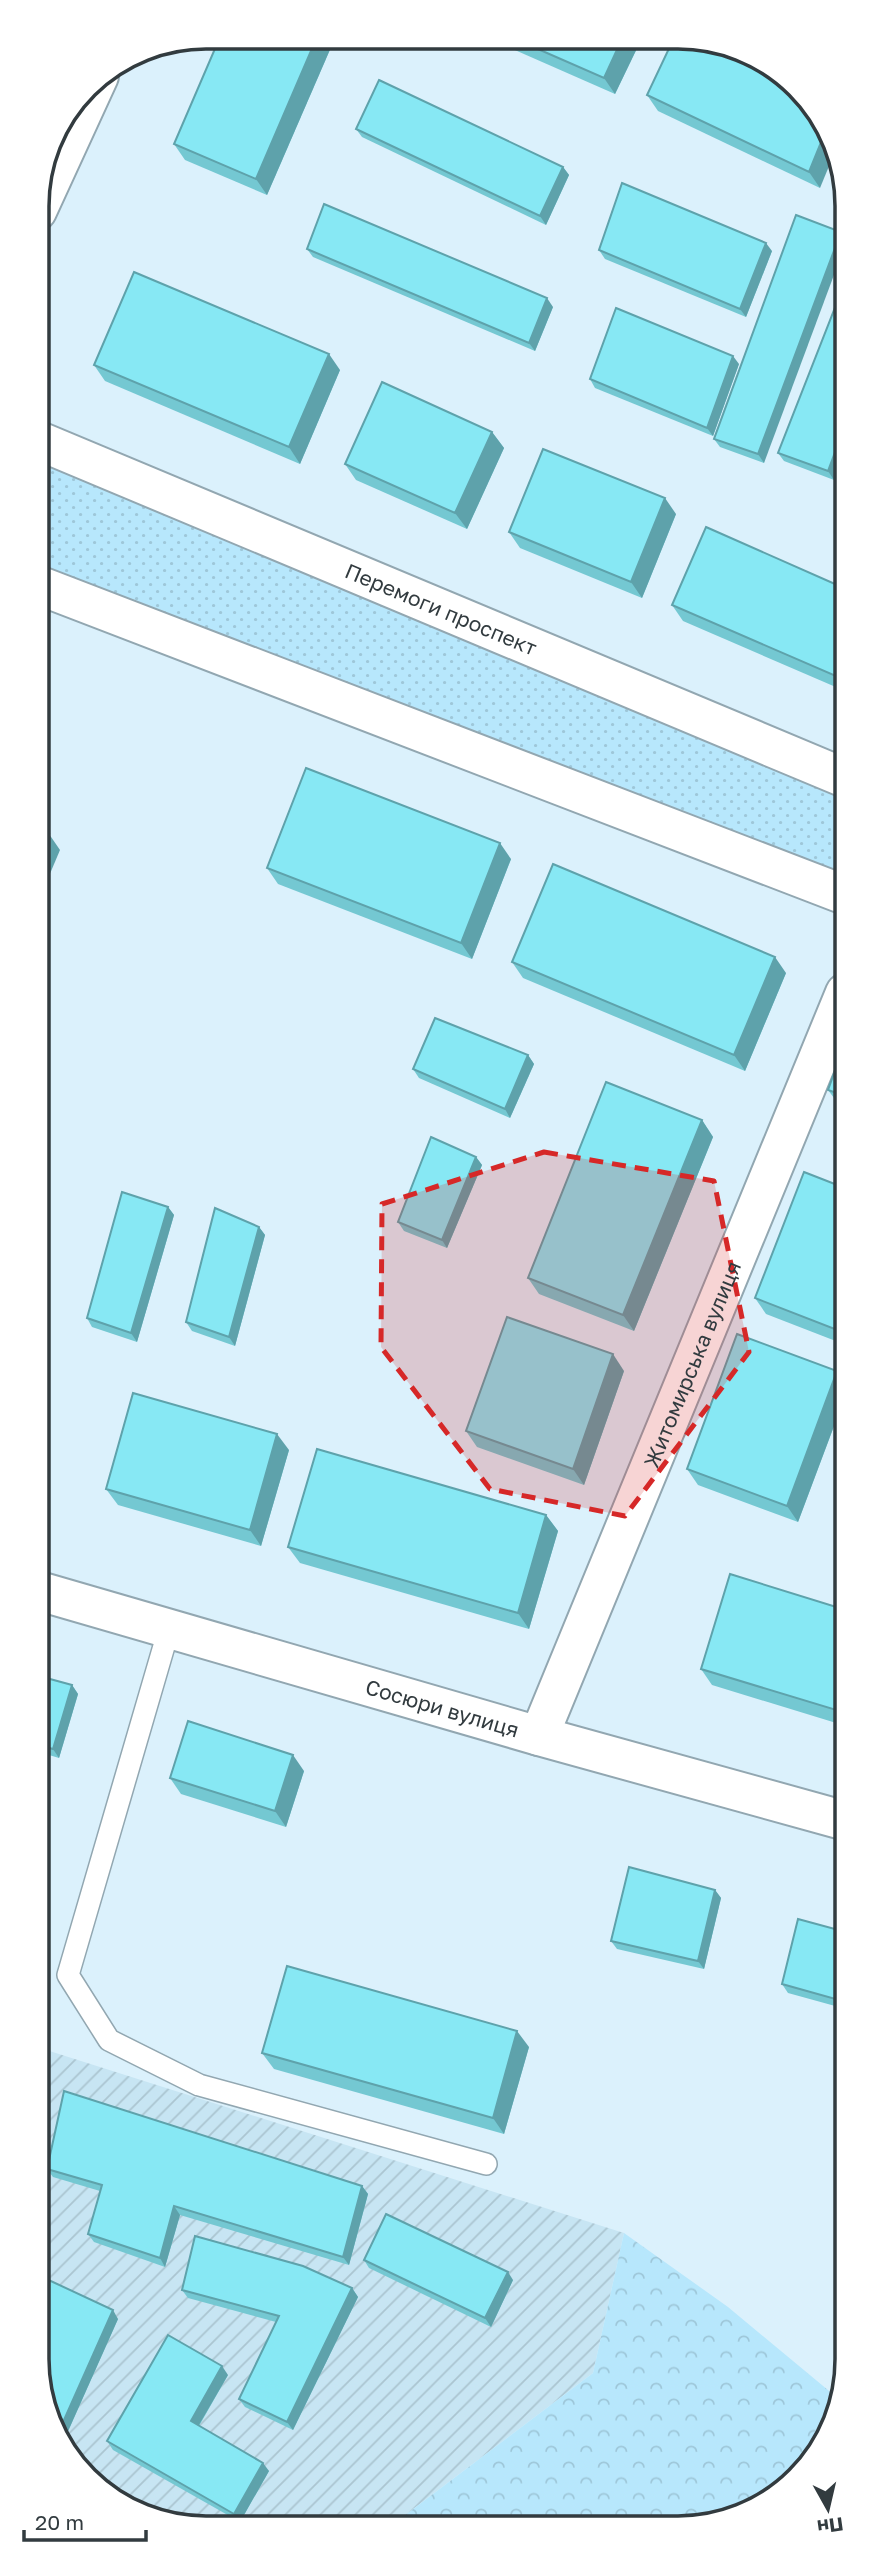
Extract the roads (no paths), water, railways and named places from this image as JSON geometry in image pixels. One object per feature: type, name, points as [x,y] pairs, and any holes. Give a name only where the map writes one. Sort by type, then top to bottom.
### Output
[{"type":"street","points":[[51,179],[85,107]]},
{"type":"street","name":"Перемоги проспект","points":[[49,445],[835,774]]},
{"type":"street","points":[[49,589],[835,891]]},
{"type":"street","name":"Житомирська вулиця","points":[[539,1736],[835,1017]]},
{"type":"street","name":"Сосюри вулиця","points":[[49,1594],[539,1736],[835,1818]]},
{"type":"lane","points":[[169,1629],[68,1975],[109,2040],[199,2085],[486,2164]]}]
